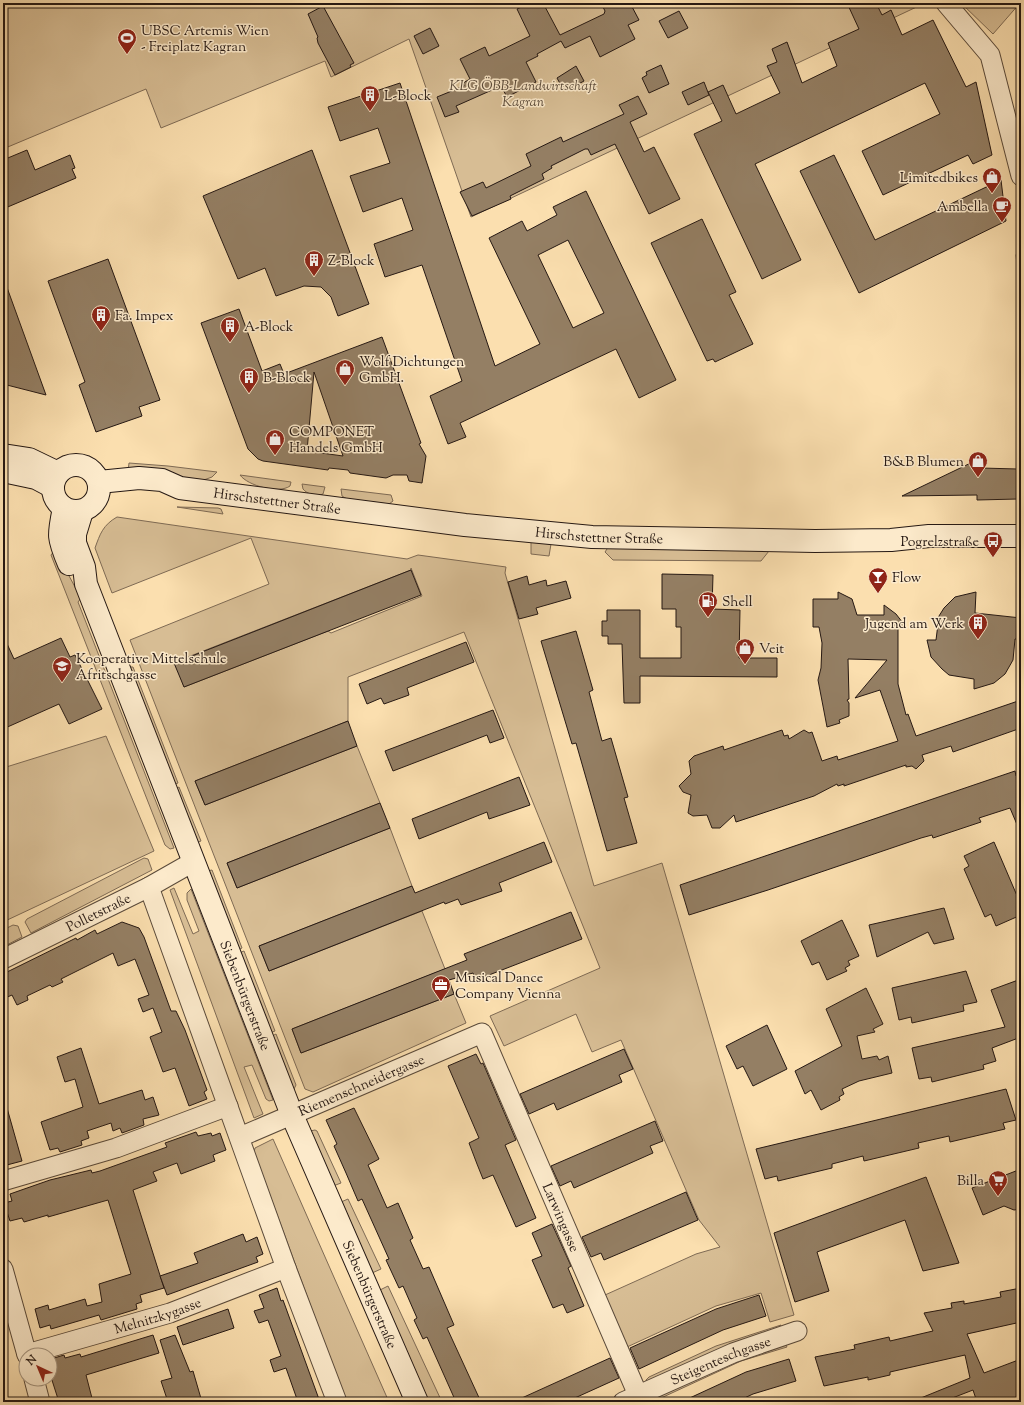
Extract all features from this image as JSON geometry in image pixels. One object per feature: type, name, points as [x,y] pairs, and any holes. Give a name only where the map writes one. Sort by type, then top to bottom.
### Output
[{"type":"main road","points":[[3,455],[35,461],[56,480]]},
{"type":"main road","points":[[76,464],[86,467],[94,473],[86,499],[59,504],[54,496],[56,480],[66,467],[76,464]]},
{"type":"main road","points":[[3,471],[36,478],[56,480]]},
{"type":"main road","name":"Hirschstettner Straße","points":[[86,499],[139,478],[162,480],[180,488],[465,525],[592,537],[815,541],[891,540],[929,536],[1021,536]]},
{"type":"main road","name":"Siebenbürgerstraße","points":[[86,499],[59,533],[61,544],[72,573],[86,584],[292,1115],[417,1402]]},
{"type":"street","points":[[946,3],[990,55],[1021,176]]},
{"type":"street","name":"Polletstraße","points":[[3,960],[148,887],[193,862]]},
{"type":"street","points":[[148,887],[240,1137],[286,1268],[337,1402]]},
{"type":"street","name":"Riemenschneidergasse","points":[[240,1137],[482,1033]]},
{"type":"street","name":"Larwingasse","points":[[482,1033],[634,1400]]},
{"type":"street","points":[[3,1181],[116,1148],[228,1106]]},
{"type":"street","name":"Melnitzkygasse","points":[[51,1347],[170,1313],[286,1268]]},
{"type":"street","points":[[3,1269],[25,1347]]},
{"type":"street","name":"Steigenteschgasse","points":[[634,1400],[733,1353],[797,1331]]},
{"type":"street","points":[[36,1387],[40,1402]]},
{"type":"green space","name":"KLG ÖBB-Landwirtschaft Kagran","points":[[3,3],[925,3],[471,217],[409,39],[331,77],[325,61],[161,128],[146,89],[3,149]]},
{"type":"green space","points":[[961,3],[1020,3],[993,34]]},
{"type":"green space","points":[[1018,251],[1021,252],[1021,301],[1016,255]]},
{"type":"green space","points":[[129,463],[217,472],[212,477],[201,481],[128,472]]},
{"type":"green space","points":[[240,475],[291,482],[290,486],[285,488],[271,489],[256,485],[244,479]]},
{"type":"green space","points":[[302,484],[325,487],[323,494],[309,494],[303,489]]},
{"type":"green space","points":[[341,489],[391,495],[393,501],[389,504],[347,499],[342,496]]},
{"type":"green space","points":[[177,507],[218,508],[221,509],[223,514]]},
{"type":"green space","points":[[117,517],[407,559],[418,555],[506,567],[505,573],[594,886],[662,863],[794,1315],[770,1322],[761,1293],[716,1306],[627,1347],[605,1295],[696,1254],[720,1247],[699,1220],[621,1040],[592,1052],[576,1014],[504,1046],[490,1016],[600,968],[464,632],[348,677],[348,721],[195,781],[205,805],[357,746],[380,803],[227,863],[237,888],[390,828],[412,886],[259,946],[269,971],[422,911],[445,969],[292,1029],[301,1053],[454,994],[466,1023],[313,1092],[305,1089],[130,640],[269,584],[251,538],[112,593],[95,548],[103,530],[112,520]],"holes":[[[411,568],[422,596],[331,633],[328,631],[184,687],[175,662],[411,570]]]},
{"type":"green space","points":[[531,542],[551,544],[549,556],[531,554]]},
{"type":"green space","points":[[609,546],[769,551],[761,561],[613,560],[605,552]]},
{"type":"green space","points":[[55,550],[81,598],[78,602],[174,848],[170,849],[165,845],[51,555]]},
{"type":"green space","points":[[128,667],[133,667],[178,783],[173,785]]},
{"type":"green space","points":[[106,736],[154,851],[3,922],[3,768]]},
{"type":"green space","points":[[179,787],[201,841],[196,843],[175,789]]},
{"type":"green space","points":[[144,858],[148,859],[152,870],[31,933],[25,922],[27,919]]},
{"type":"green space","points":[[212,870],[242,948],[238,950],[207,871]]},
{"type":"green space","points":[[174,888],[193,934],[199,931],[187,900],[187,893],[191,889],[273,1100],[269,1101],[266,1099],[252,1065],[244,1067],[263,1114],[254,1118],[170,890]]},
{"type":"green space","points":[[13,925],[18,926],[22,937],[3,947],[3,930]]},
{"type":"green space","points":[[244,951],[275,1031],[270,1033],[239,953]]},
{"type":"green space","points":[[276,1034],[296,1085],[293,1091],[272,1036]]},
{"type":"green space","points":[[310,1131],[317,1131],[341,1183],[333,1186]]},
{"type":"green space","points":[[273,1139],[389,1402],[346,1402],[254,1152],[255,1148]]},
{"type":"green space","points":[[348,1199],[381,1269],[372,1273],[341,1202]]},
{"type":"green space","points":[[388,1286],[442,1402],[429,1402],[380,1290]]},
{"type":"green space","points":[[781,1325],[780,1327],[646,1384],[646,1380],[649,1377],[716,1346]]},
{"type":"green space","points":[[785,1343],[787,1347],[741,1361],[661,1398],[655,1398],[729,1360]]},
{"type":"building","points":[[530,3],[543,3],[560,35],[604,14],[605,11],[601,3],[630,3],[639,20],[628,25],[635,39],[600,57],[590,36],[565,48],[561,41],[537,54],[538,56],[526,62],[536,82],[507,97],[501,86],[456,106],[459,112],[445,117],[437,97],[464,86],[463,83],[470,79],[460,59],[485,47],[489,56],[530,36],[517,9]]},
{"type":"building","points":[[847,3],[876,3],[882,15],[891,10],[902,35],[933,20],[966,87],[976,82],[992,155],[973,164],[968,155],[883,195],[862,151],[940,114],[925,83],[755,164],[801,260],[762,279],[694,134],[722,121],[708,92],[723,85],[736,114],[780,93],[767,66],[777,62],[772,49],[787,42],[802,83],[837,66],[828,43],[859,29]]},
{"type":"building","points":[[323,6],[354,63],[350,65],[351,67],[335,75],[318,43],[318,37],[308,14]]},
{"type":"building","points":[[679,11],[688,28],[668,38],[659,21]]},
{"type":"building","points":[[430,28],[439,46],[423,54],[414,36]]},
{"type":"building","points":[[661,65],[669,84],[649,93],[642,78],[647,75],[646,72]]},
{"type":"building","points":[[576,66],[584,81],[569,89],[567,87],[563,89],[557,78]]},
{"type":"building","points":[[704,82],[709,95],[688,105],[682,92]]},
{"type":"building","points":[[400,83],[495,366],[540,344],[489,238],[522,221],[527,231],[557,215],[553,207],[586,191],[676,380],[639,398],[616,349],[460,423],[466,437],[448,444],[430,396],[462,381],[422,265],[385,277],[374,244],[413,230],[402,198],[363,212],[350,176],[390,163],[378,128],[340,141],[328,107]],"holes":[[[568,240],[604,313],[573,328],[538,255]]]},
{"type":"building","points":[[638,96],[647,114],[630,122],[644,152],[654,147],[680,199],[649,214],[615,144],[591,155],[588,149],[585,149],[551,166],[552,168],[542,174],[544,179],[510,196],[511,199],[472,216],[460,192],[483,182],[486,188],[531,166],[526,154],[561,137],[563,142],[624,114],[619,105]]},
{"type":"building","points":[[27,150],[35,170],[70,155],[75,168],[72,169],[76,178],[3,209],[3,160]]},
{"type":"building","points":[[312,150],[369,304],[338,316],[331,297],[321,287],[304,286],[276,296],[265,268],[238,279],[203,196]]},
{"type":"building","points":[[834,155],[875,240],[1001,180],[1006,221],[859,293],[800,171]]},
{"type":"building","points":[[702,219],[736,292],[729,295],[753,344],[715,362],[713,359],[707,361],[651,243]]},
{"type":"building","name":"Fa. Impex","points":[[108,259],[160,400],[139,407],[142,416],[96,432],[79,385],[85,382],[48,281]]},
{"type":"building","points":[[3,282],[5,282],[46,395],[3,384]]},
{"type":"building","points":[[239,309],[262,371],[280,364],[284,374],[382,337],[421,443],[419,444],[426,456],[422,483],[409,481],[407,475],[393,475],[386,478],[350,473],[348,470],[329,468],[328,470],[258,459],[248,449],[201,323]],"holes":[[[314,372],[343,456],[307,451]]]},
{"type":"building","name":"B&B Blumen","points":[[979,459],[981,468],[1018,469],[1018,499],[977,500],[977,495],[902,496]]},
{"type":"building","points":[[411,570],[421,595],[184,687],[174,663]]},
{"type":"building","points":[[662,574],[713,575],[712,609],[740,610],[739,658],[777,658],[777,677],[640,676],[640,703],[624,703],[622,644],[608,644],[608,636],[602,636],[602,621],[607,621],[607,610],[640,610],[640,658],[681,658],[681,627],[676,627],[676,609],[662,609]]},
{"type":"building","points":[[527,576],[529,585],[546,580],[547,586],[566,581],[571,598],[536,608],[538,614],[519,619],[508,582]]},
{"type":"building","points":[[838,592],[852,599],[857,615],[884,615],[884,605],[896,614],[906,627],[898,627],[898,684],[906,715],[908,714],[916,736],[1021,700],[1021,728],[953,752],[951,746],[922,755],[924,761],[916,769],[912,766],[906,767],[906,765],[844,786],[844,784],[838,786],[837,784],[814,796],[736,822],[734,815],[720,828],[712,828],[707,815],[693,816],[688,813],[691,795],[683,792],[679,786],[691,774],[689,761],[694,756],[723,746],[724,750],[782,730],[784,736],[788,735],[789,739],[804,730],[809,733],[812,732],[822,761],[837,756],[838,760],[898,741],[880,690],[855,698],[887,660],[848,659],[849,699],[847,700],[849,703],[849,716],[839,720],[840,723],[827,727],[818,680],[821,668],[822,643],[819,627],[813,627],[813,599],[838,599]]},
{"type":"building","name":"Jugend am Werk","points":[[976,592],[975,613],[1021,618],[1021,639],[1015,639],[1013,660],[1005,674],[994,683],[974,689],[974,679],[949,675],[942,669],[931,657],[927,640],[936,640],[939,616],[944,608],[955,597]]},
{"type":"building","points":[[576,631],[593,690],[589,692],[602,741],[611,738],[628,797],[624,798],[637,843],[607,851],[576,743],[572,744],[541,641]]},
{"type":"building","name":"Kooperative Mittelschule Afritschgasse","points":[[3,635],[14,659],[61,638],[70,657],[75,655],[102,709],[69,724],[59,704],[3,729]]},
{"type":"building","points":[[466,642],[474,662],[407,688],[409,695],[384,704],[381,698],[367,704],[359,684]]},
{"type":"building","points":[[493,710],[504,738],[490,743],[487,735],[393,771],[385,751]]},
{"type":"building","points":[[348,721],[357,746],[205,805],[195,781]]},
{"type":"building","points":[[1015,771],[1016,776],[1021,774],[1021,834],[1010,808],[979,818],[981,822],[933,838],[932,835],[921,838],[689,915],[680,885]]},
{"type":"building","points":[[519,777],[530,805],[489,819],[487,812],[419,839],[412,819]]},
{"type":"building","points":[[380,803],[390,828],[237,888],[227,863]]},
{"type":"building","points":[[544,842],[552,862],[499,883],[502,891],[461,905],[458,899],[445,904],[444,902],[269,971],[259,946],[412,886],[415,893]]},
{"type":"building","points":[[994,842],[1021,905],[1021,915],[996,926],[991,914],[985,917],[964,869],[969,866],[964,856]]},
{"type":"building","points":[[944,908],[954,939],[934,944],[928,932],[877,957],[869,925]]},
{"type":"building","points":[[571,912],[582,939],[476,980],[473,973],[449,980],[454,994],[301,1053],[292,1029],[467,960],[464,954]]},
{"type":"building","points":[[842,920],[859,956],[848,961],[850,965],[845,968],[847,971],[827,980],[819,962],[812,965],[801,941]]},
{"type":"building","points":[[122,922],[139,928],[144,937],[171,1011],[176,1011],[185,1030],[207,1090],[204,1092],[207,1099],[189,1106],[175,1068],[163,1072],[150,1037],[162,1032],[153,1008],[143,1012],[138,999],[149,995],[135,959],[118,966],[113,953],[61,979],[63,982],[52,987],[50,985],[27,996],[28,1000],[17,1005],[12,995],[3,999],[3,974],[76,938],[77,940],[95,930],[97,934]]},
{"type":"building","points":[[966,971],[977,1002],[963,1005],[964,1011],[912,1023],[911,1017],[899,1020],[892,988]]},
{"type":"building","points":[[1021,979],[1021,1037],[992,1048],[996,1061],[983,1065],[984,1069],[932,1082],[931,1077],[919,1079],[912,1048],[1005,1027],[991,990]]},
{"type":"building","points":[[866,988],[883,1024],[873,1029],[875,1032],[857,1036],[862,1059],[877,1056],[879,1060],[888,1056],[892,1073],[859,1081],[842,1089],[844,1094],[839,1097],[840,1100],[821,1110],[811,1090],[805,1094],[795,1071],[842,1046],[826,1009]]},
{"type":"building","points":[[767,1025],[787,1069],[753,1086],[743,1066],[737,1069],[726,1046]]},
{"type":"building","points":[[81,1048],[99,1104],[142,1090],[145,1100],[153,1097],[159,1115],[143,1119],[144,1125],[122,1133],[120,1128],[113,1131],[111,1123],[87,1131],[89,1138],[81,1141],[82,1145],[60,1152],[58,1148],[50,1150],[41,1122],[83,1107],[75,1079],[65,1082],[57,1057]]},
{"type":"building","points":[[624,1049],[633,1069],[619,1075],[622,1082],[557,1110],[554,1103],[529,1114],[520,1094]]},
{"type":"building","points":[[476,1054],[481,1064],[483,1063],[516,1140],[505,1145],[536,1218],[516,1227],[493,1175],[483,1179],[469,1143],[479,1138],[448,1066]]},
{"type":"building","points":[[1006,1089],[1016,1120],[1003,1123],[1005,1129],[950,1142],[949,1136],[918,1143],[919,1148],[864,1161],[863,1156],[832,1164],[832,1168],[778,1181],[777,1176],[765,1179],[756,1149]]},
{"type":"building","points":[[7,1108],[22,1161],[3,1166],[3,1109]]},
{"type":"building","points":[[354,1108],[379,1159],[368,1165],[387,1208],[398,1203],[413,1238],[410,1240],[423,1269],[429,1267],[454,1325],[447,1328],[481,1402],[456,1402],[427,1337],[423,1339],[414,1320],[417,1318],[403,1286],[399,1288],[386,1260],[389,1259],[362,1199],[358,1201],[334,1146],[337,1144],[326,1120]]},
{"type":"building","points":[[655,1121],[663,1141],[650,1146],[653,1153],[574,1188],[571,1181],[560,1186],[551,1166]]},
{"type":"building","points":[[196,1132],[198,1136],[211,1133],[212,1136],[220,1133],[226,1150],[213,1155],[215,1161],[181,1174],[177,1163],[153,1172],[157,1181],[133,1190],[164,1288],[140,1295],[142,1302],[136,1304],[137,1309],[101,1320],[99,1315],[51,1329],[50,1325],[40,1328],[35,1309],[48,1305],[49,1310],[85,1299],[87,1306],[102,1302],[99,1284],[131,1274],[108,1200],[48,1217],[48,1215],[24,1222],[22,1218],[10,1221],[4,1203],[12,1201],[10,1194],[50,1180],[91,1170],[92,1173],[100,1171],[167,1147],[165,1143]]},
{"type":"building","name":"Billa","points":[[1021,1169],[1021,1209],[1014,1210],[1004,1206],[983,1215],[972,1188]]},
{"type":"building","points":[[926,1177],[959,1263],[923,1271],[905,1220],[817,1252],[829,1291],[795,1302],[774,1233]]},
{"type":"building","points":[[686,1192],[698,1220],[604,1260],[601,1253],[591,1257],[582,1237]]},
{"type":"building","points":[[552,1224],[571,1266],[568,1268],[584,1306],[567,1313],[563,1304],[553,1308],[532,1260],[542,1256],[532,1233]]},
{"type":"building","points":[[243,1234],[246,1242],[257,1237],[263,1254],[256,1257],[258,1262],[167,1295],[160,1276],[198,1263],[194,1253]]},
{"type":"building","points":[[277,1288],[281,1301],[283,1300],[320,1402],[298,1402],[286,1368],[274,1372],[270,1360],[281,1356],[268,1320],[259,1323],[254,1311],[264,1308],[259,1295]]},
{"type":"building","points":[[1021,1288],[1021,1322],[967,1334],[984,1373],[1021,1359],[1021,1395],[1003,1402],[977,1402],[973,1390],[942,1402],[911,1402],[970,1378],[965,1355],[890,1372],[890,1375],[868,1380],[868,1377],[824,1386],[815,1357],[855,1349],[854,1345],[889,1337],[890,1341],[933,1331],[924,1313],[952,1308],[951,1303],[964,1301],[964,1304],[1001,1297],[1000,1292]]},
{"type":"building","points":[[759,1295],[766,1316],[723,1330],[639,1369],[630,1348],[716,1309]]},
{"type":"building","points":[[228,1309],[234,1328],[183,1345],[177,1327]]},
{"type":"building","points":[[153,1335],[159,1353],[86,1375],[93,1402],[59,1402],[54,1387],[58,1387],[58,1357],[64,1355],[65,1358],[80,1354],[81,1357]]},
{"type":"building","points":[[175,1335],[190,1372],[193,1371],[202,1402],[168,1402],[161,1381],[172,1378],[160,1340]]},
{"type":"building","points":[[610,1358],[619,1378],[566,1402],[513,1402]]},
{"type":"building","points":[[789,1359],[796,1381],[753,1394],[736,1402],[681,1402],[746,1372]]},
{"type":"place","name":"UBSC Artemis Wien - Freiplatz Kagran","points":[[127,55]]},
{"type":"place","name":"L-Block","points":[[370,112]]},
{"type":"place","name":"Limitedbikes","points":[[992,194]]},
{"type":"place","name":"Ambella","points":[[1002,223]]},
{"type":"place","name":"Z-Block","points":[[314,277]]},
{"type":"place","name":"Fa. Impex","points":[[101,332]]},
{"type":"place","name":"A-Block","points":[[230,343]]},
{"type":"place","name":"Wolf Dichtungen GmbH.","points":[[345,386]]},
{"type":"place","name":"B-Block","points":[[249,394]]},
{"type":"place","name":"COMPONET Handels GmbH","points":[[275,456]]},
{"type":"place","name":"B&B Blumen","points":[[978,478]]},
{"type":"place","name":"Pogrelzstraße","points":[[993,558]]},
{"type":"place","name":"Flow","points":[[878,594]]},
{"type":"place","name":"Shell","points":[[708,618]]},
{"type":"place","name":"Jugend am Werk","points":[[978,640]]},
{"type":"place","name":"Veit","points":[[745,665]]},
{"type":"place","name":"Kooperative Mittelschule Afritschgasse","points":[[62,683]]},
{"type":"place","name":"Musical Dance Company Vienna","points":[[441,1002]]},
{"type":"place","name":"Billa","points":[[998,1197]]}]
